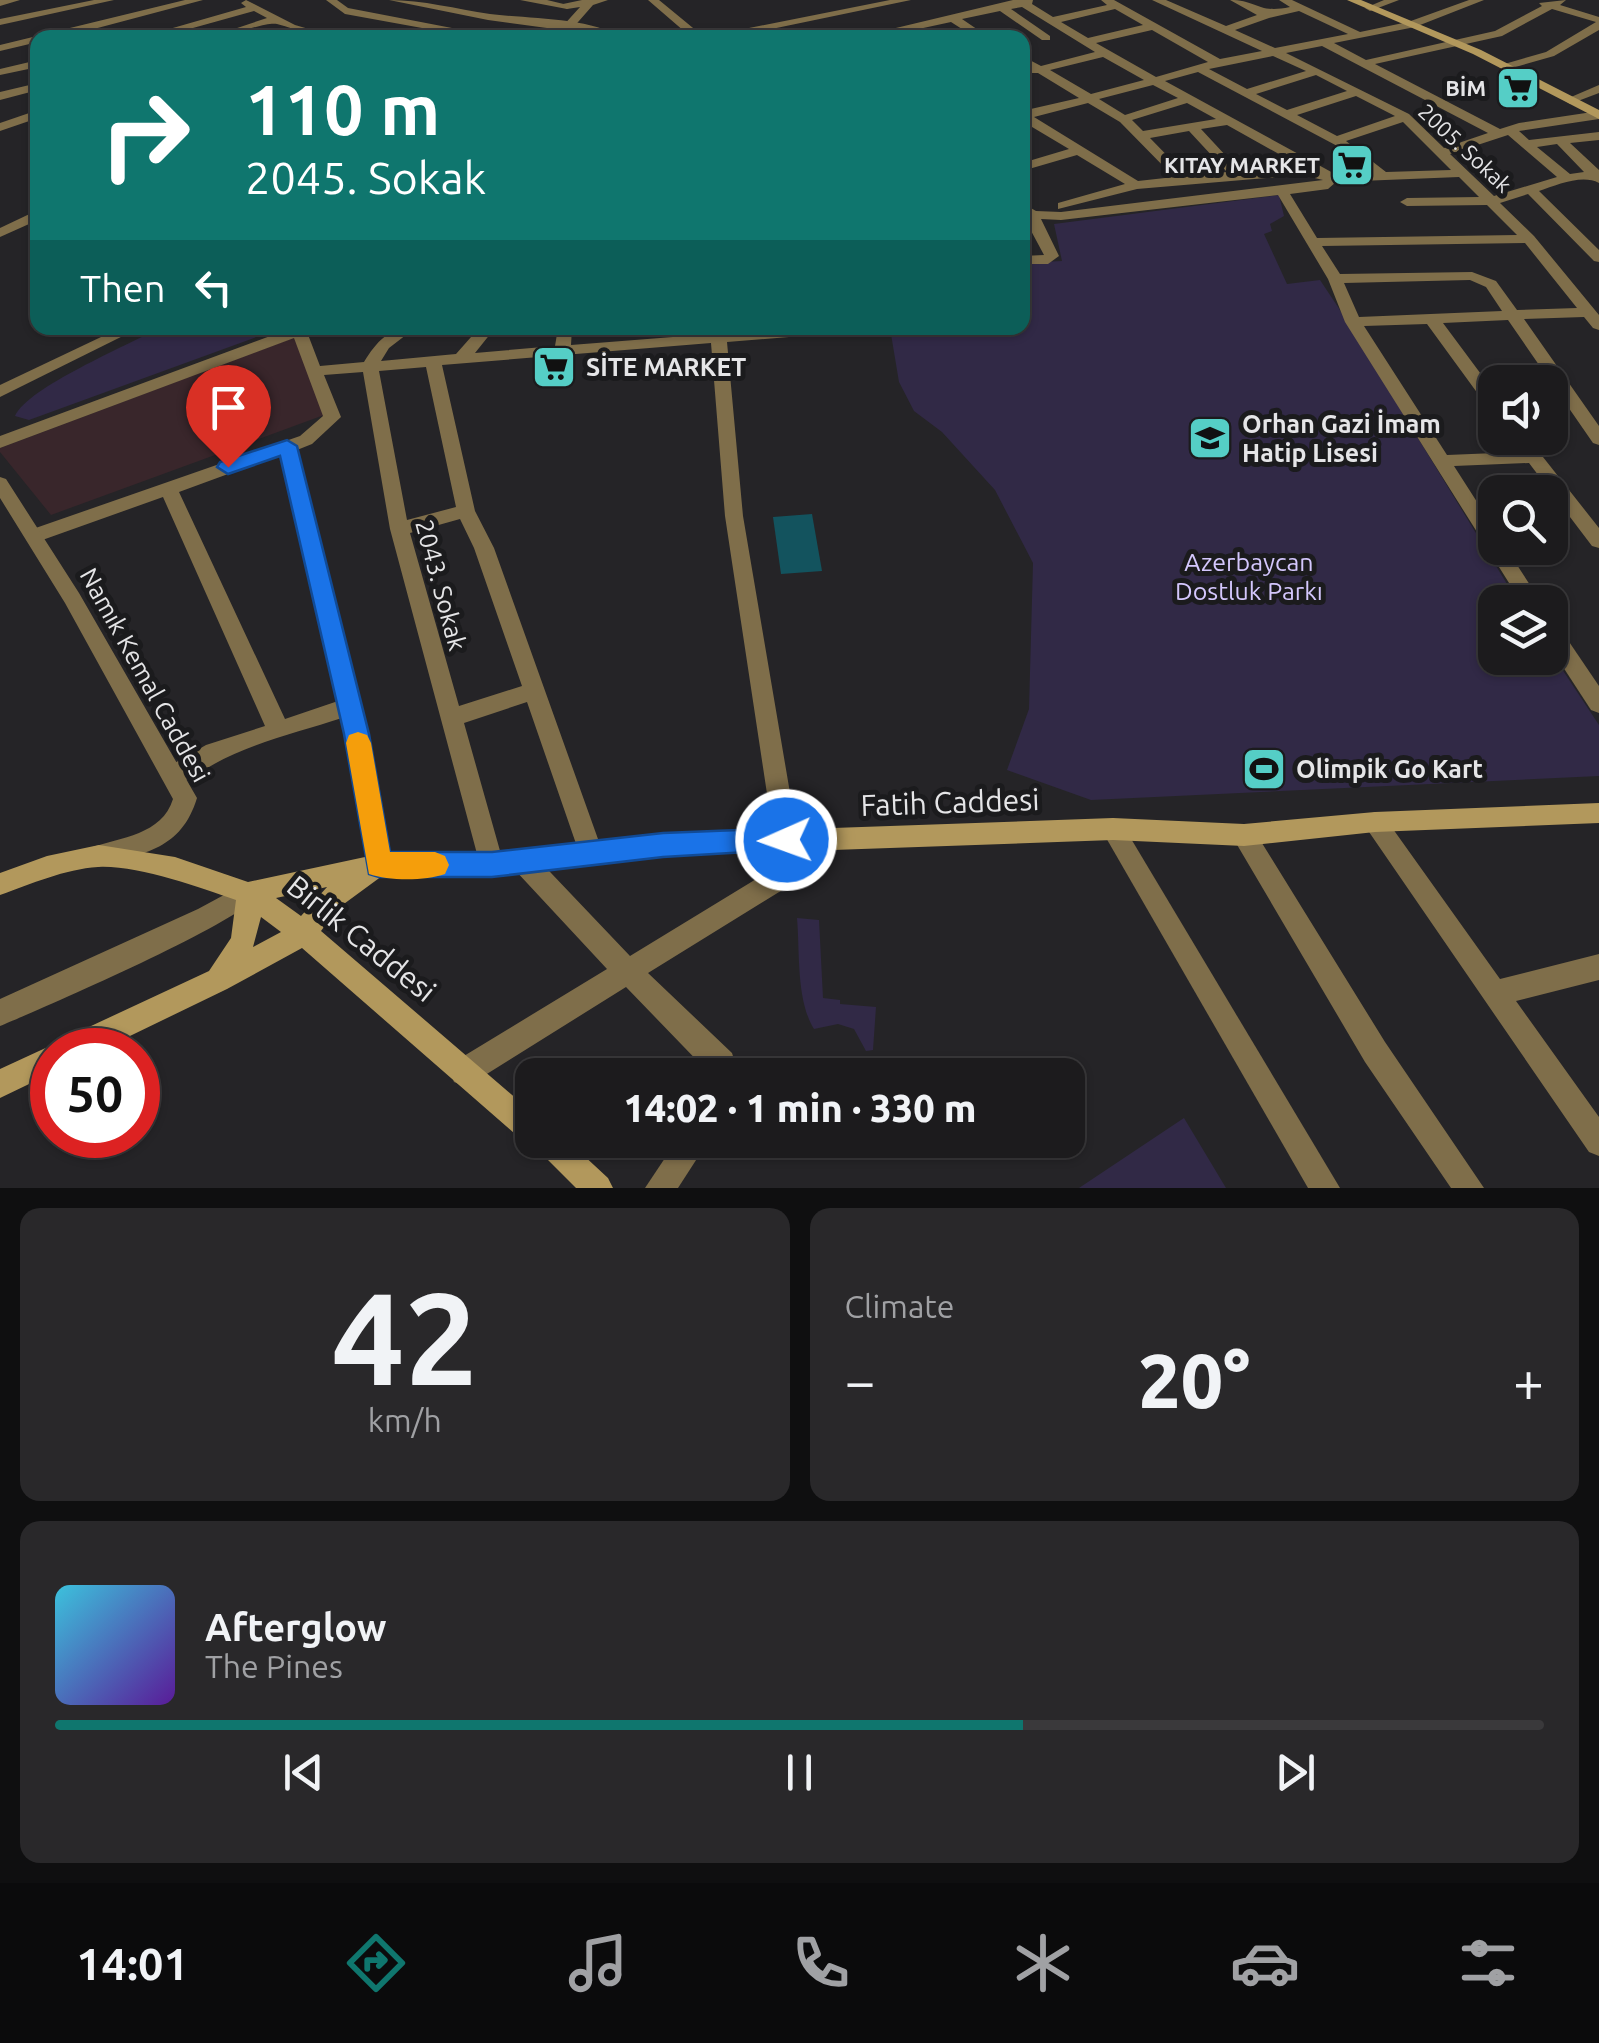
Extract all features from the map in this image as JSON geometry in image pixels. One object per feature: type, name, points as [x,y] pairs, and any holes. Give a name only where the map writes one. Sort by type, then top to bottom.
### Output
[{"type":"main road","points":[[1352,0],[1458,44],[1599,115]]},
{"type":"main road","name":"Fatih Caddesi","points":[[248,893],[379,865],[492,865],[663,845],[1114,828],[1244,835],[1376,822],[1599,813]]},
{"type":"main road","name":"Birlik Caddesi","points":[[0,884],[47,867],[98,856],[175,868],[248,893],[304,933],[515,1116]]},
{"type":"main road","points":[[118,1028],[304,933],[328,902],[379,865]]},
{"type":"main road","points":[[218,980],[241,950],[249,929],[248,893]]},
{"type":"main road","points":[[0,1084],[30,1070]]},
{"type":"main road","points":[[564,1158],[598,1188]]},
{"type":"street","points":[[0,3],[15,0]]},
{"type":"street","points":[[0,22],[110,0]]},
{"type":"street","points":[[74,30],[198,0]]},
{"type":"street","points":[[240,0],[297,30]]},
{"type":"street","points":[[331,0],[345,10],[455,30]]},
{"type":"street","points":[[394,0],[600,30]]},
{"type":"street","points":[[525,0],[603,0]]},
{"type":"street","points":[[654,0],[690,30]]},
{"type":"street","points":[[745,30],[861,3],[906,0]]},
{"type":"street","points":[[892,30],[1040,0]]},
{"type":"street","name":"2005. Sokak","points":[[1157,0],[1277,52],[1405,117],[1529,238],[1595,318]]},
{"type":"street","points":[[1235,0],[1266,15]]},
{"type":"street","points":[[1284,0],[1360,36]]},
{"type":"street","points":[[1370,8],[1394,0]]},
{"type":"street","points":[[1030,114],[1199,68],[1410,25],[1480,0]]},
{"type":"street","points":[[1533,0],[1556,3],[1599,22]]},
{"type":"street","points":[[566,27],[568,2]]},
{"type":"street","points":[[1021,2],[1104,53],[1333,178]]},
{"type":"street","points":[[564,30],[587,3]]},
{"type":"street","points":[[861,3],[903,30]]},
{"type":"street","points":[[1051,20],[1111,3],[1218,64]]},
{"type":"street","points":[[1366,63],[1498,34],[1556,3]]},
{"type":"street","points":[[172,30],[254,8]]},
{"type":"street","points":[[1002,8],[1046,38]]},
{"type":"street","points":[[1226,30],[1300,8]]},
{"type":"street","points":[[322,30],[345,10]]},
{"type":"street","points":[[1140,20],[1181,11]]},
{"type":"street","points":[[952,18],[972,30]]},
{"type":"street","points":[[240,30],[276,20]]},
{"type":"street","points":[[1505,67],[1550,54],[1599,22]]},
{"type":"street","points":[[1086,42],[1152,27]]},
{"type":"street","points":[[285,30],[291,28]]},
{"type":"street","points":[[1030,42],[1070,32]]},
{"type":"street","points":[[0,48],[30,41]]},
{"type":"street","points":[[1325,43],[1504,131],[1567,178]]},
{"type":"street","points":[[1030,72],[1104,53]]},
{"type":"street","points":[[1030,63],[1124,119],[1144,135],[1184,180]]},
{"type":"street","points":[[0,72],[30,64]]},
{"type":"street","points":[[1199,68],[1336,140],[1383,176]]},
{"type":"street","points":[[1246,93],[1317,71]]},
{"type":"street","points":[[0,96],[30,88]]},
{"type":"street","points":[[1570,100],[1599,89]]},
{"type":"street","points":[[1286,114],[1358,92]]},
{"type":"street","points":[[1124,119],[1187,99]]},
{"type":"street","points":[[1444,152],[1504,131],[1599,115]]},
{"type":"street","points":[[0,127],[30,117]]},
{"type":"street","points":[[1336,140],[1405,117]]},
{"type":"street","points":[[1030,120],[1136,185]]},
{"type":"street","points":[[1144,135],[1228,120]]},
{"type":"street","points":[[1194,128],[1237,175]]},
{"type":"street","points":[[1526,144],[1599,136]]},
{"type":"street","points":[[1560,140],[1597,176]]},
{"type":"street","points":[[1030,165],[1079,150]]},
{"type":"street","points":[[1030,212],[1136,185],[1237,175],[1302,171],[1333,178],[1465,173]]},
{"type":"street","points":[[1407,202],[1493,201],[1567,178],[1597,176]]},
{"type":"street","points":[[1030,213],[1061,216],[1323,186],[1333,178]]},
{"type":"street","points":[[1530,189],[1599,258]]},
{"type":"street","points":[[1282,190],[1335,279],[1353,322],[1521,585]]},
{"type":"street","points":[[0,234],[30,218]]},
{"type":"street","points":[[1030,220],[1052,256],[1048,260],[1030,260]]},
{"type":"street","points":[[1335,279],[1405,259],[1529,238]]},
{"type":"street","points":[[1313,242],[1405,259],[1491,284],[1599,439]]},
{"type":"street","points":[[1353,322],[1512,315],[1595,318]]},
{"type":"street","points":[[1432,318],[1478,382]]},
{"type":"street","points":[[0,392],[117,335]]},
{"type":"street","points":[[0,442],[286,335]]},
{"type":"street","points":[[34,536],[306,440],[332,418],[304,335]]},
{"type":"street","points":[[370,366],[383,345],[397,335]]},
{"type":"street","points":[[461,358],[481,335]]},
{"type":"street","points":[[564,350],[565,335]]},
{"type":"street","points":[[315,371],[692,335]]},
{"type":"street","points":[[464,1072],[775,880],[781,871],[786,840],[734,516],[718,335]]},
{"type":"street","points":[[433,362],[466,511],[484,548],[591,853]]},
{"type":"street","name":"2043. Sokak","points":[[370,366],[399,528],[492,865]]},
{"type":"street","points":[[287,446],[351,706],[379,865]]},
{"type":"street","points":[[1439,461],[1533,457],[1599,541]]},
{"type":"street","name":"Namık Kemal Caddesi","points":[[0,483],[186,798],[174,826],[157,839],[98,856]]},
{"type":"street","points":[[168,488],[279,731]]},
{"type":"street","points":[[399,528],[466,511]]},
{"type":"street","points":[[1568,657],[1599,704]]},
{"type":"street","points":[[451,718],[534,691]]},
{"type":"street","points":[[174,775],[214,752],[351,706]]},
{"type":"street","points":[[1376,822],[1599,1142]]},
{"type":"street","points":[[1114,828],[1325,1188]]},
{"type":"street","points":[[1244,835],[1375,1052],[1469,1188]]},
{"type":"street","points":[[523,861],[579,924],[718,1058]]},
{"type":"street","points":[[0,1013],[207,917],[248,893]]},
{"type":"street","points":[[1496,993],[1599,967]]},
{"type":"street","points":[[660,1188],[682,1158]]},
{"type":"shaded area","points":[[295,337],[324,415],[51,515],[0,452],[0,448]]},
{"type":"green space","name":"Azerbaycan Dostluk Parkı","points":[[1279,195],[1284,216],[1270,224],[1272,231],[1264,234],[1287,284],[1320,280],[1478,536],[1478,565],[1495,565],[1508,585],[1478,585],[1478,675],[1566,675],[1599,725],[1599,776],[1091,800],[1007,770],[1029,709],[1033,563],[995,490],[942,432],[914,411],[899,382],[891,335],[1030,335],[1030,263],[1062,261],[1054,224]]},
{"type":"green space","points":[[145,335],[262,335],[29,420],[15,416],[38,393]]},
{"type":"green space","points":[[797,918],[819,920],[823,998],[840,1000],[840,1004],[876,1007],[873,1050],[866,1051],[854,1029],[838,1024],[814,1029],[804,1004]]},
{"type":"green space","points":[[1184,1118],[1226,1188],[1079,1188]]},
{"type":"water","points":[[812,514],[822,571],[781,574],[773,517]]},
{"type":"slow traffic","points":[[358,743],[379,865],[435,865]]},
{"type":"place","name":"BİM","points":[[1518,88]]},
{"type":"place","name":"KITAY MARKET","points":[[1352,165]]},
{"type":"place","name":"SİTE MARKET","points":[[554,367]]},
{"type":"place","name":"Orhan Gazi İmam Hatip Lisesi","points":[[1210,438]]},
{"type":"place","name":"Olimpik Go Kart","points":[[1264,769]]},
{"type":"route","points":[[228,467],[287,446],[357,734],[379,865],[492,865],[663,845],[786,840]]}]
